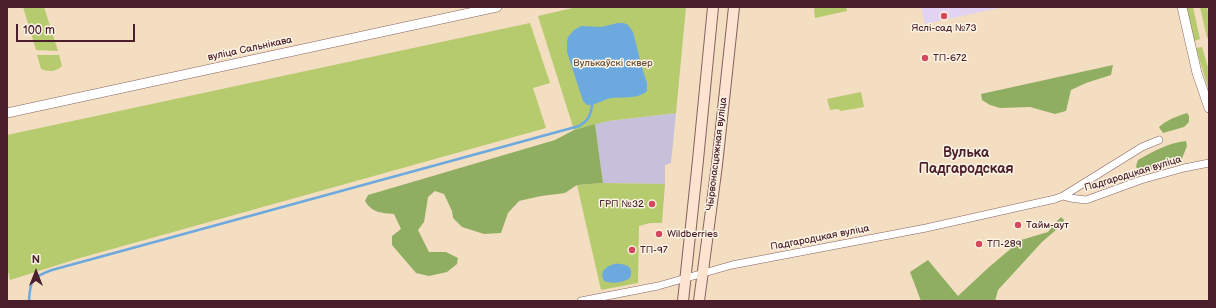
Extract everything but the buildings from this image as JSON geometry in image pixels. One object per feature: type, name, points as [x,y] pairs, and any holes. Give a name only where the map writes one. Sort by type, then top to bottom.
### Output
[{"type":"main road","name":"Чырвонасцяжная вуліца","points":[[682,301],[713,7]]},
{"type":"main road","name":"Чырвонасцяжная вуліца","points":[[699,301],[717,165],[734,7]]},
{"type":"street","name":"вуліца Сальнікава","points":[[7,113],[497,7]]},
{"type":"street","points":[[1182,7],[1197,73],[1209,108]]},
{"type":"street","name":"Падгародцкая вуліца","points":[[581,301],[651,287],[732,265],[953,222],[1055,199],[1063,196],[1142,148],[1159,140]]},
{"type":"street","name":"Падгародцкая вуліца","points":[[1063,196],[1086,200],[1141,180],[1184,168],[1209,163]]},
{"type":"shaded area","name":"Яслі-сад №73","points":[[921,7],[1004,7],[925,24]]},
{"type":"shaded area","points":[[676,113],[671,163],[665,165],[665,184],[603,183],[595,124],[608,121]]},
{"type":"green space","points":[[23,7],[44,7],[58,51],[36,50]]},
{"type":"green space","name":"Вулькаўскі сквер","points":[[577,7],[686,7],[676,113],[608,121],[574,130],[538,16]]},
{"type":"green space","points":[[816,7],[846,7],[847,11],[815,18],[814,9]]},
{"type":"green space","points":[[1186,7],[1193,7],[1200,39],[1194,41]]},
{"type":"green space","points":[[1200,7],[1207,7],[1209,17],[1209,38],[1207,38]]},
{"type":"green space","points":[[530,23],[550,83],[533,88],[546,128],[80,258],[10,280],[7,267],[7,135]]},
{"type":"green space","points":[[1202,47],[1209,71],[1209,91],[1196,48]]},
{"type":"green space","points":[[37,55],[59,55],[62,66],[52,71],[41,69]]},
{"type":"green space","points":[[1113,65],[1111,75],[1086,83],[1071,90],[1066,111],[1055,114],[1030,107],[1000,108],[990,105],[982,100],[981,94]]},
{"type":"green space","points":[[861,92],[864,107],[841,111],[838,109],[830,110],[827,99]]},
{"type":"green space","points":[[1187,113],[1189,116],[1189,122],[1184,127],[1163,133],[1159,127],[1172,118]]},
{"type":"green space","points":[[595,124],[603,183],[577,185],[565,193],[519,201],[508,213],[501,233],[484,234],[462,227],[453,218],[452,211],[444,194],[435,191],[428,197],[424,222],[418,230],[429,252],[446,252],[458,258],[457,264],[447,272],[429,276],[416,273],[392,245],[392,236],[401,229],[394,214],[381,213],[374,210],[365,201],[368,195],[555,140],[574,130]]},
{"type":"green space","points":[[1186,141],[1187,146],[1181,161],[1166,166],[1155,167],[1147,172],[1138,172],[1136,166],[1138,160],[1167,146]]},
{"type":"green space","points":[[603,183],[665,184],[662,223],[650,223],[639,226],[638,283],[601,290],[577,185]]},
{"type":"green space","points":[[1061,217],[1064,220],[1064,223],[1042,242],[998,290],[995,301],[921,301],[910,272],[928,260],[958,296],[1021,240],[1048,232]]},
{"type":"water","points":[[618,23],[628,25],[633,32],[647,83],[647,91],[640,95],[612,98],[587,105],[583,101],[567,52],[568,37],[574,30],[581,26],[601,27]]},
{"type":"water","points":[[614,264],[628,266],[631,271],[630,278],[617,282],[604,281],[602,275],[604,270]]},
{"type":"waterway","points":[[29,301],[30,288],[33,280],[36,277],[52,270],[579,126],[585,122],[591,112],[592,105]]},
{"type":"place","name":"Яслі-сад №73","points":[[944,16]]},
{"type":"place","name":"ТП-672","points":[[925,58]]},
{"type":"place","name":"ГРП №32","points":[[652,204]]},
{"type":"place","name":"Тайм-аут","points":[[1018,225]]},
{"type":"place","name":"Wildberries","points":[[659,234]]},
{"type":"place","name":"ТП-289","points":[[979,244]]},
{"type":"place","name":"ТП-97","points":[[632,250]]},
{"type":"district","name":"Вулька Падгародская","points":[[966,162]]}]
